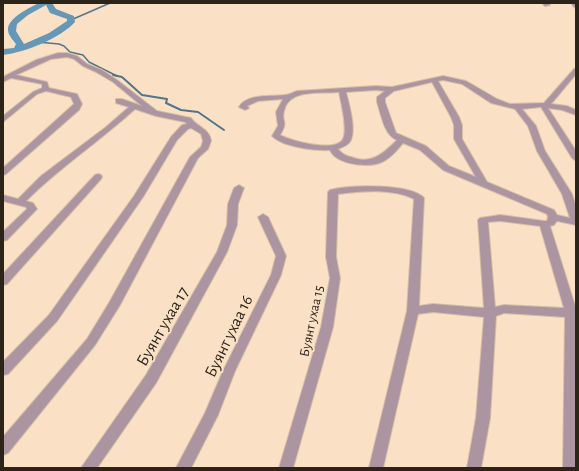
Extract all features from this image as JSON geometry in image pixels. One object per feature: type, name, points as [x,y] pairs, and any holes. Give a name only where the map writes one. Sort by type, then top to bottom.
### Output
[{"type":"street","points":[[3,448],[91,342],[114,305],[194,157],[208,141],[206,135],[190,124],[188,120],[159,114],[153,111],[115,81],[107,78],[103,73],[84,64],[73,56],[55,56],[35,62],[6,78]]},
{"type":"street","points":[[545,105],[576,70]]},
{"type":"street","points":[[6,78],[45,83],[46,89]]},
{"type":"street","points":[[245,108],[243,107],[244,105],[257,99],[288,97],[297,94],[376,88],[392,89],[443,78],[457,80],[494,101],[517,107],[545,105],[564,108],[576,113]]},
{"type":"street","points":[[433,79],[455,117],[458,125],[458,139],[483,182]]},
{"type":"street","points":[[3,120],[35,93],[46,89],[74,96],[78,104],[76,108],[3,172]]},
{"type":"street","points":[[392,89],[381,97],[381,102],[392,134],[402,140],[423,148],[446,168],[483,182],[551,212],[549,221],[573,313],[570,468]]},
{"type":"street","points":[[288,97],[280,112],[282,126],[276,136],[300,146],[334,148],[343,145],[347,140],[347,116],[342,91]]},
{"type":"street","points":[[118,101],[153,111]]},
{"type":"street","points":[[545,105],[544,107],[576,158]]},
{"type":"street","points":[[20,202],[44,178],[109,129],[134,106]]},
{"type":"street","points":[[474,468],[483,418],[490,313],[482,220],[500,218],[576,222],[567,194],[541,151],[532,126],[517,107]]},
{"type":"street","points":[[3,370],[53,318],[138,197],[174,139],[190,124]]},
{"type":"street","points":[[334,148],[335,152],[339,155],[351,160],[363,163],[375,162],[384,158],[402,140]]},
{"type":"street","points":[[3,281],[98,177]]},
{"type":"street","name":"Буянт ухаа 17","points":[[88,468],[151,379],[218,259],[232,225],[233,204],[239,188]]},
{"type":"street","name":"Буянт ухаа 15","points":[[286,468],[327,328],[335,278],[331,257],[333,192],[388,190],[414,195],[419,198],[413,311]]},
{"type":"street","points":[[3,198],[30,205],[32,209],[3,238]]},
{"type":"street","name":"Буянт ухаа 16","points":[[183,468],[211,415],[229,371],[276,275],[281,256],[263,217]]},
{"type":"street","points":[[376,468],[413,311],[433,308],[490,313],[504,309],[573,313]]},
{"type":"waterway","points":[[18,50],[20,44],[12,31],[13,24],[16,20],[45,3]]},
{"type":"waterway","points":[[18,50],[52,35],[71,22],[71,18],[53,11],[48,3]]},
{"type":"waterway","points":[[71,20],[110,3]]},
{"type":"waterway","points":[[37,42],[59,44],[64,46],[70,52],[83,55],[89,62],[117,76]]},
{"type":"waterway","points":[[3,52],[18,50]]},
{"type":"waterway","points":[[117,76],[122,77],[142,95],[167,99],[166,103],[181,110],[198,112],[224,130]]}]
